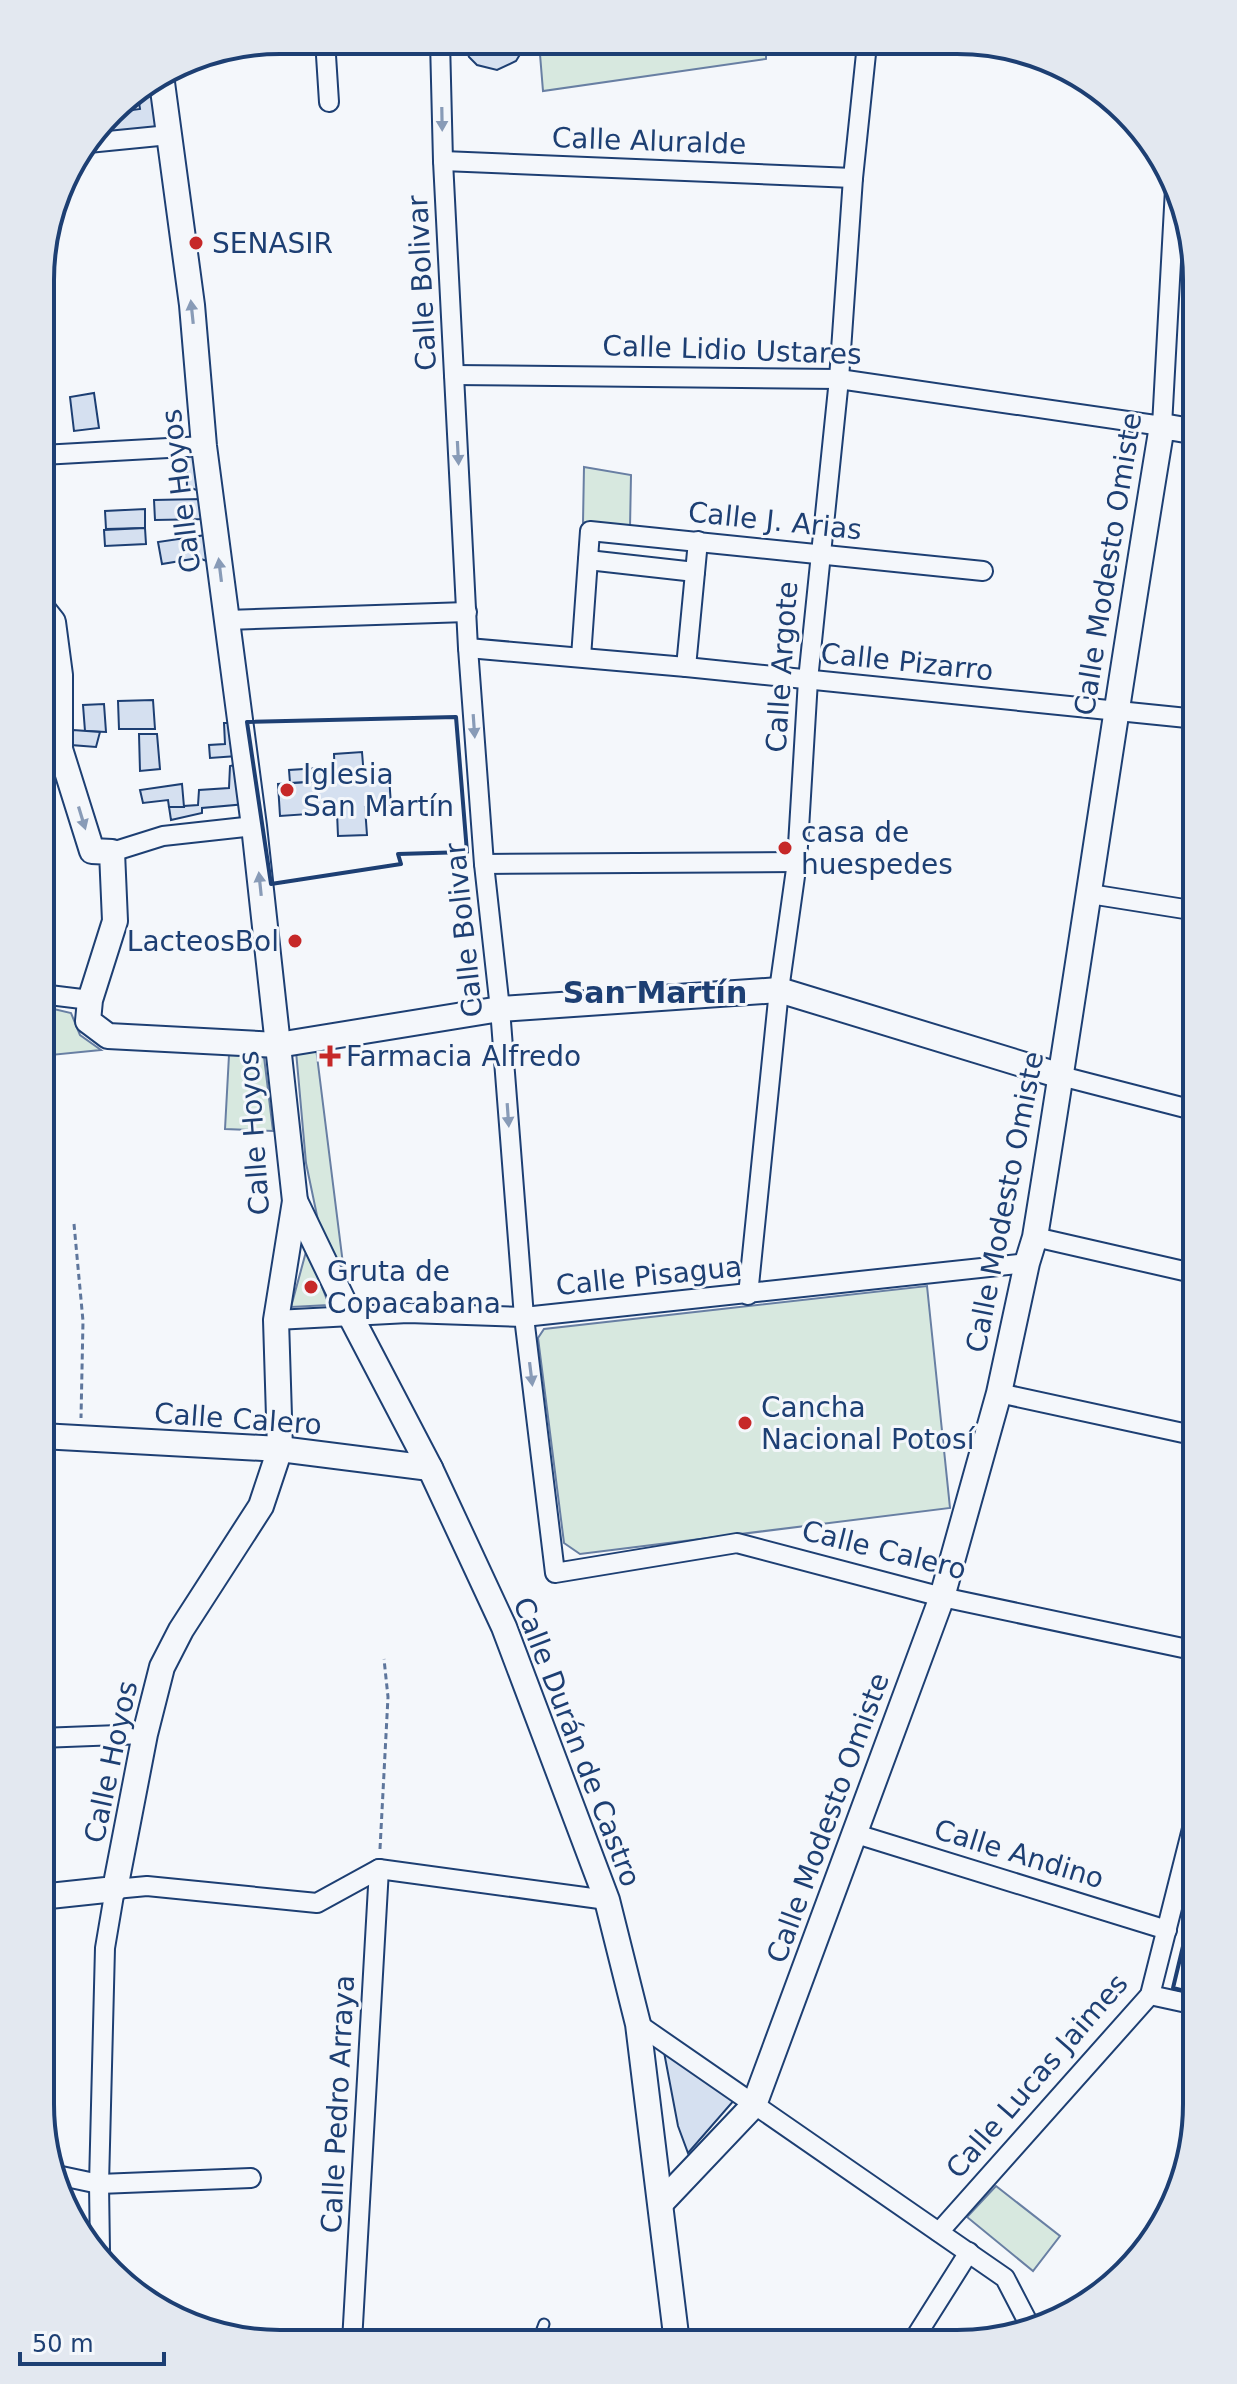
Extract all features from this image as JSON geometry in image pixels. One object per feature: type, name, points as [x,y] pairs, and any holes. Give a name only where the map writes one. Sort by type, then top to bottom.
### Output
[{"type":"main road","name":"Calle Hoyos","points":[[115,1889],[145,1734],[162,1667],[181,1630],[261,1506],[280,1449],[276,1320],[295,1201],[254,826],[204,446],[192,305],[163,87]]},
{"type":"main road","name":"Calle Lidio Ustares","points":[[1162,426],[1183,430]]},
{"type":"main road","name":"Calle Modesto Omiste","points":[[661,2203],[754,2105],[942,1597],[999,1393],[1035,1237],[1090,894],[1114,712],[1162,426]]},
{"type":"main road","points":[[54,630],[60,675],[54,725]]},
{"type":"main road","points":[[54,757],[92,851],[112,852],[115,921],[90,1000],[88,1021],[108,1036],[278,1045],[500,1009],[779,990],[1061,1076]]},
{"type":"main road","name":"Calle Durán de Castro","points":[[295,1201],[430,1468],[504,1627],[607,1900],[638,2024],[676,2330]]},
{"type":"main road","name":"Calle Calero","points":[[54,1437],[280,1449],[430,1468]]},
{"type":"main road","points":[[54,1896],[115,1889]]},
{"type":"street","points":[[326,54],[329,102]]},
{"type":"street","name":"Calle Bolivar","points":[[440,54],[468,648],[484,864],[500,1009],[524,1317],[555,1573]]},
{"type":"street","name":"Calle Argote","points":[[748,1295],[779,990],[797,862],[808,680],[839,379],[853,178],[866,54]]},
{"type":"street","points":[[102,142],[169,135]]},
{"type":"street","name":"Calle Aluralde","points":[[443,161],[853,178]]},
{"type":"street","name":"Calle Modesto Omiste","points":[[1162,426],[1174,216]]},
{"type":"street","name":"Calle Lidio Ustares","points":[[454,375],[839,379],[1162,426]]},
{"type":"street","points":[[54,454],[204,446]]},
{"type":"street","name":"Calle J. Arias","points":[[581,657],[590,531],[983,571]]},
{"type":"street","points":[[686,667],[698,541]]},
{"type":"street","name":"Calle J. Arias","points":[[588,560],[695,572]]},
{"type":"street","points":[[227,620],[467,612]]},
{"type":"street","name":"Calle Pizarro","points":[[468,648],[1183,718]]},
{"type":"street","points":[[112,852],[163,836],[254,826]]},
{"type":"street","points":[[484,864],[797,862]]},
{"type":"street","points":[[1090,894],[1183,909]]},
{"type":"street","points":[[54,996],[90,1000]]},
{"type":"street","points":[[1061,1076],[1183,1107]]},
{"type":"street","points":[[1035,1237],[1183,1271]]},
{"type":"street","name":"Calle Pisagua","points":[[276,1320],[408,1313],[524,1317],[1027,1263]]},
{"type":"street","points":[[999,1393],[1183,1433]]},
{"type":"street","name":"Calle Calero","points":[[555,1573],[737,1543],[942,1597],[1183,1648]]},
{"type":"street","points":[[54,1737],[145,1734]]},
{"type":"street","name":"Calle Andino","points":[[853,1833],[1167,1930]]},
{"type":"street","name":"Calle Lucas Jaimes","points":[[939,2232],[1150,1995],[1183,1865]]},
{"type":"street","points":[[115,1889],[147,1886],[317,1903],[379,1869],[607,1900]]},
{"type":"street","name":"Calle Pedro Arraya","points":[[353,2330],[379,1869]]},
{"type":"street","name":"Calle Hoyos","points":[[100,2240],[105,1948],[115,1889]]},
{"type":"street","points":[[1150,1995],[1183,2002]]},
{"type":"street","points":[[638,2024],[1005,2278],[1026,2319]]},
{"type":"street","points":[[66,2177],[99,2184],[251,2178]]},
{"type":"street","points":[[920,2330],[969,2252]]},
{"type":"lane","points":[[542,2330],[544,2324]]},
{"type":"path","points":[[74,1224],[83,1321],[81,1438]]},
{"type":"path","points":[[379,1869],[388,1697],[384,1659]]},
{"type":"shaded area","points":[[540,54],[766,54],[766,59],[543,91]]},
{"type":"shaded area","points":[[584,467],[631,475],[630,528],[583,522]]},
{"type":"shaded area","points":[[54,1009],[71,1013],[80,1035],[101,1050],[54,1055]]},
{"type":"shaded area","points":[[316,1048],[345,1280],[320,1230],[306,1163],[296,1051]]},
{"type":"shaded area","points":[[229,1055],[264,1057],[273,1131],[225,1129]]},
{"type":"shaded area","points":[[307,1248],[329,1305],[291,1307]]},
{"type":"shaded area","name":"Cancha Nacional Potosí","points":[[927,1286],[950,1508],[580,1554],[564,1543],[538,1338],[544,1329]]},
{"type":"shaded area","points":[[996,2186],[1060,2236],[1033,2271],[967,2217]]},
{"type":"building","points":[[468,54],[520,54],[516,61],[497,70],[477,65]]},
{"type":"building","points":[[157,90],[162,129],[107,135],[131,110],[140,109],[139,103]]},
{"type":"building","points":[[94,393],[99,428],[74,431],[70,397]]},
{"type":"building","points":[[186,447],[200,448],[207,493],[187,487]]},
{"type":"building","points":[[202,499],[208,519],[155,520],[154,500]]},
{"type":"building","points":[[145,509],[145,528],[106,529],[105,511]]},
{"type":"building","points":[[145,528],[146,544],[105,546],[104,530]]},
{"type":"building","points":[[206,535],[210,562],[198,558],[162,564],[158,542]]},
{"type":"building","points":[[153,700],[155,729],[119,729],[118,701]]},
{"type":"building","points":[[104,704],[106,732],[85,731],[83,705]]},
{"type":"building","points":[[224,723],[235,723],[237,756],[210,758],[209,745],[225,744]]},
{"type":"building","points":[[73,730],[100,732],[96,747],[71,745]]},
{"type":"building","points":[[139,734],[157,734],[160,769],[140,771]]},
{"type":"building","points":[[362,752],[364,777],[389,776],[391,805],[365,807],[367,835],[338,836],[337,812],[280,816],[278,784],[335,780],[334,754]]},
{"type":"building","points":[[243,763],[246,804],[202,808],[202,813],[171,820],[169,807],[198,805],[199,790],[229,788],[230,766]]},
{"type":"building","points":[[335,767],[335,780],[290,783],[289,770]]},
{"type":"building","points":[[182,784],[184,807],[169,807],[168,800],[143,803],[140,790]]},
{"type":"building","points":[[664,2052],[736,2098],[688,2153],[678,2126]]},
{"type":"wall","points":[[456,717],[467,852],[398,854],[401,864],[271,884],[247,722],[456,717]]},
{"type":"wall","points":[[1183,1946],[1173,1988],[1183,1991]]},
{"type":"place","name":"SENASIR","points":[[196,243]]},
{"type":"place","name":"Iglesia San Martín","points":[[287,790]]},
{"type":"place","name":"casa de huespedes","points":[[785,848]]},
{"type":"place","name":"LacteosBol","points":[[295,941]]},
{"type":"place","name":"Farmacia Alfredo","points":[[330,1056]]},
{"type":"place","name":"Gruta de Copacabana","points":[[311,1287]]},
{"type":"place","name":"Cancha Nacional Potosí","points":[[745,1423]]},
{"type":"district","name":"San Martín","points":[[655,992]]}]
